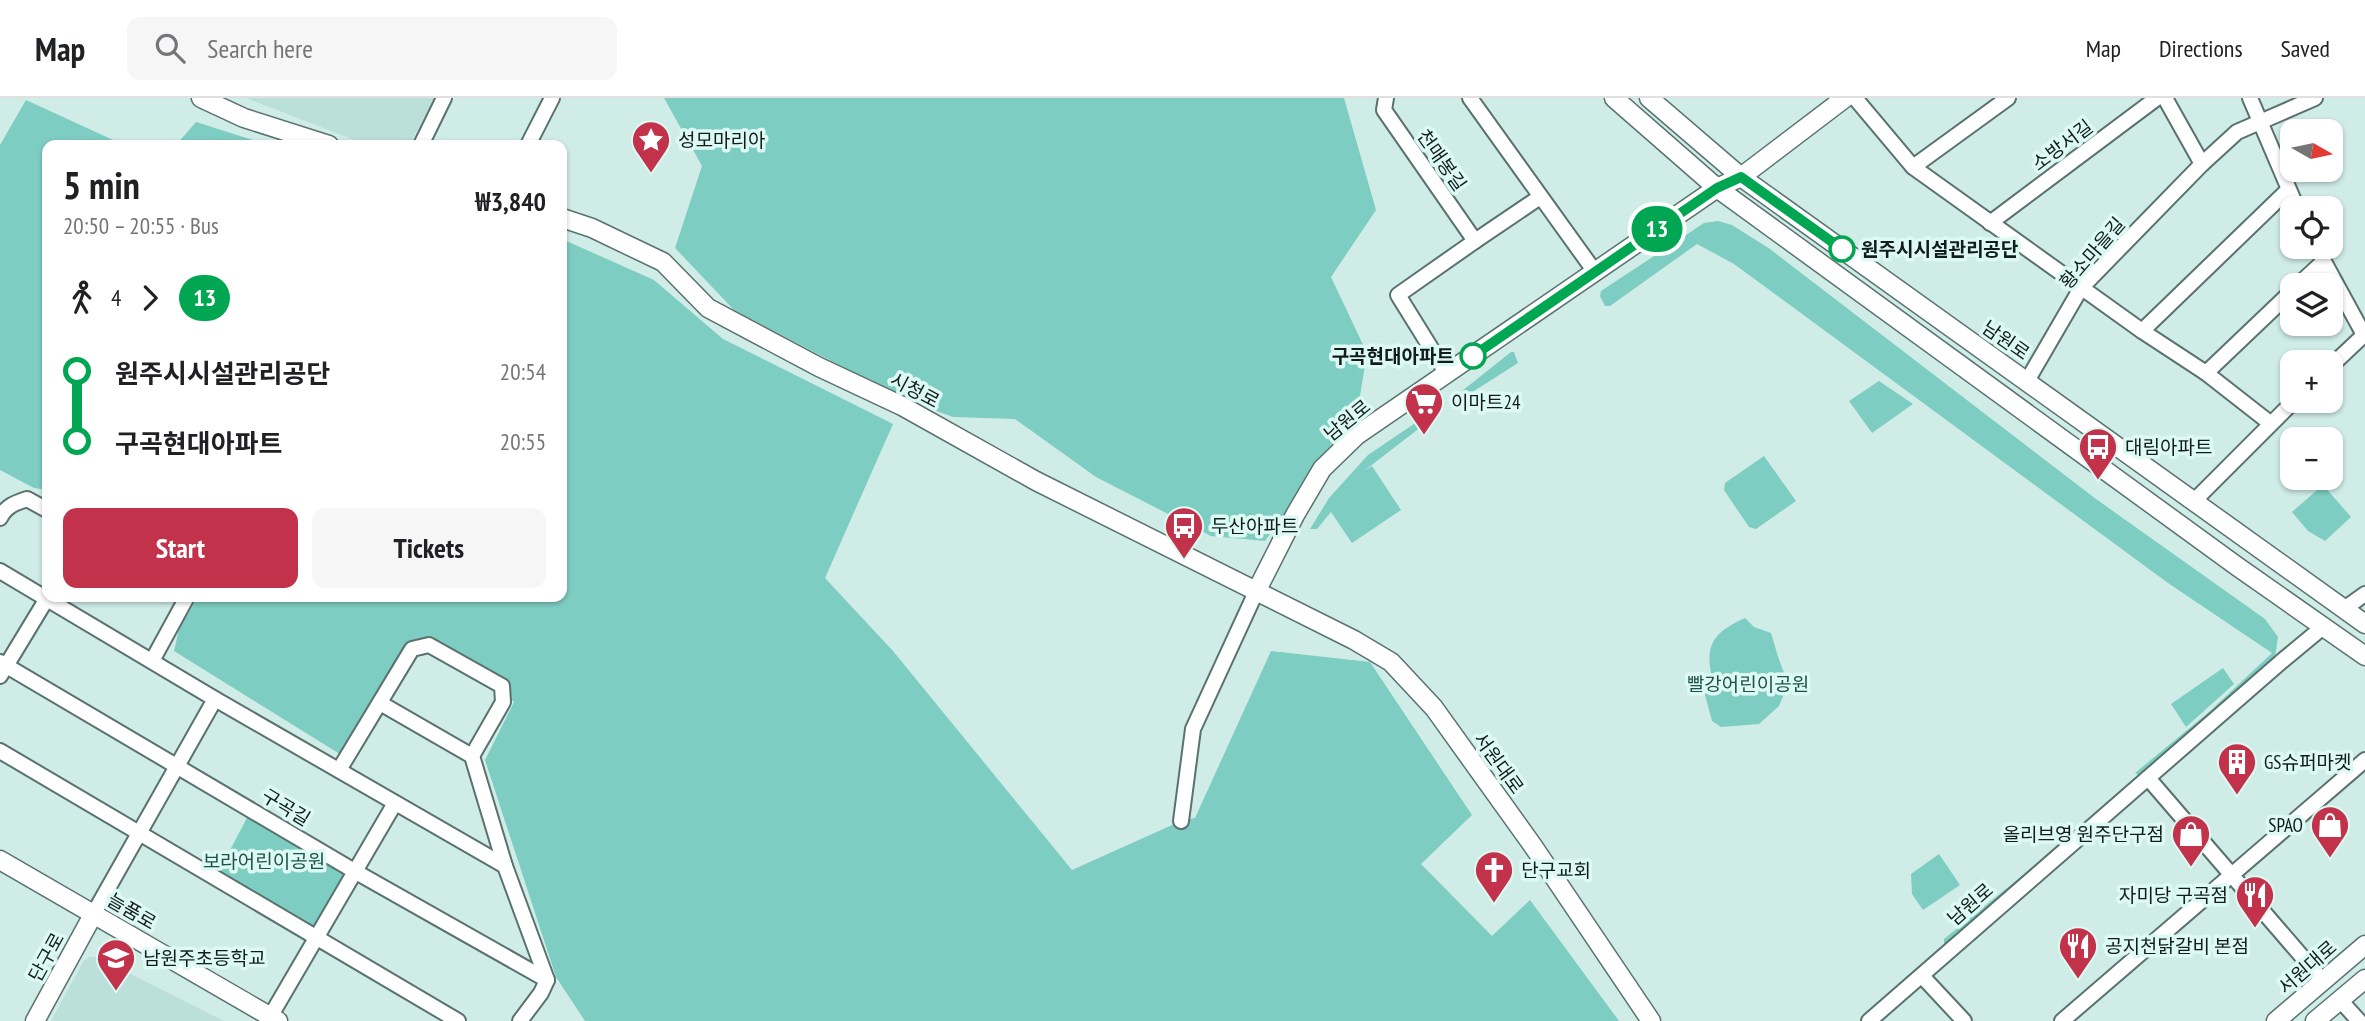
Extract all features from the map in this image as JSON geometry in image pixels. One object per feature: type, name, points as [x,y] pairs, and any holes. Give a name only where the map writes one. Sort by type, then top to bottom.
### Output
[{"type":"street","points":[[201,98],[244,118],[313,140]]},
{"type":"street","points":[[423,140],[444,98]]},
{"type":"street","points":[[530,140],[551,98]]},
{"type":"street","name":"천매봉길","points":[[1385,98],[1384,110],[1475,241]]},
{"type":"street","points":[[1470,98],[1595,272]]},
{"type":"street","points":[[1614,98],[1717,188],[2365,656]]},
{"type":"street","name":"남원로","points":[[1649,98],[1741,177],[2365,624]]},
{"type":"street","name":"남원로","points":[[1181,821],[1193,729],[1256,592],[1322,469],[1357,435],[1717,188],[1741,177],[1846,98]]},
{"type":"street","points":[[1855,98],[1913,167],[2142,331],[2206,373],[2270,423]]},
{"type":"street","points":[[1913,167],[2008,98]]},
{"type":"street","name":"소방서길","points":[[1990,223],[2157,98]]},
{"type":"street","points":[[2165,98],[2202,164]]},
{"type":"street","points":[[2250,98],[2291,196]]},
{"type":"street","name":"황소마을길","points":[[2028,381],[2081,288],[2202,164],[2237,132],[2315,98]]},
{"type":"street","points":[[2142,331],[2288,190]]},
{"type":"street","points":[[1447,373],[1398,295],[1540,197]]},
{"type":"street","name":"시청로","points":[[567,220],[592,228],[663,262],[708,308],[819,367],[902,406],[1036,481],[1256,592]]},
{"type":"street","points":[[2310,273],[2323,261],[2364,335],[2343,355]]},
{"type":"street","points":[[2206,373],[2280,302]]},
{"type":"street","points":[[2195,500],[2281,413]]},
{"type":"street","points":[[0,518],[4,510],[27,499],[42,507]]},
{"type":"street","points":[[0,571],[42,597]]},
{"type":"street","name":"서원대로","points":[[1256,592],[1354,640],[1391,662],[1426,699],[1533,846],[1651,1021]]},
{"type":"street","points":[[2344,609],[2365,594]]},
{"type":"street","name":"구곡길","points":[[45,602],[2,668],[177,765],[356,872],[547,980]]},
{"type":"street","points":[[49,602],[505,866]]},
{"type":"street","points":[[152,661],[184,602]]},
{"type":"street","name":"남원로","points":[[1869,1021],[2344,609]]},
{"type":"street","points":[[339,770],[412,649],[429,645],[502,686],[503,702],[472,756]]},
{"type":"street","points":[[94,914],[215,699]]},
{"type":"street","points":[[380,703],[472,756],[505,866],[547,980],[541,993],[520,1021]]},
{"type":"street","points":[[0,751],[458,1021]]},
{"type":"street","points":[[2062,1021],[2365,761]]},
{"type":"street","points":[[2148,778],[2323,981]]},
{"type":"street","points":[[274,1019],[395,803]]},
{"type":"street","name":"늘품로","points":[[0,860],[274,1019]]},
{"type":"street","name":"단구로","points":[[35,1021],[94,914]]},
{"type":"street","name":"서원대로","points":[[2277,1021],[2365,945]]},
{"type":"street","points":[[1922,976],[1964,1021]]},
{"type":"street","points":[[2315,1021],[2365,979]]},
{"type":"street","points":[[2340,1000],[2359,1021]]},
{"type":"shaded area","points":[[246,98],[435,98],[412,140],[354,140]]},
{"type":"shaded area","name":"남원주초등학교","points":[[89,957],[97,957],[224,1021],[51,1021],[83,962]]},
{"type":"green space","points":[[664,98],[1344,98],[1376,210],[1331,277],[1367,353],[1357,414],[1265,541],[1211,536],[1096,477],[1015,419],[953,417],[906,400],[734,310],[675,248],[702,166]]},
{"type":"green space","points":[[26,100],[113,140],[42,140],[42,489],[34,488],[0,470],[0,145]]},
{"type":"green space","points":[[196,122],[253,140],[180,140]]},
{"type":"green space","points":[[1718,221],[1732,225],[1770,249],[2096,499],[2265,619],[2278,637],[2275,657],[2143,778],[2135,773],[2209,712],[2272,653],[2168,583],[1734,264],[1697,244],[1610,306],[1605,306],[1600,296],[1601,291],[1704,223]]},
{"type":"green space","points":[[567,241],[654,280],[723,339],[893,424],[825,578],[893,651],[1072,870],[1181,821],[1195,818],[1271,651],[1370,662],[1472,815],[1421,864],[1492,936],[1530,900],[1619,1021],[585,1021],[556,977],[485,760],[514,702],[473,665],[434,641],[406,648],[343,756],[174,651],[179,629],[195,602],[567,602]]},
{"type":"green space","points":[[1514,352],[1518,363],[1463,398],[1460,393],[1462,391]]},
{"type":"green space","points":[[1879,381],[1913,404],[1872,433],[1849,401]]},
{"type":"green space","points":[[1430,413],[1430,420],[1364,471],[1372,466],[1401,510],[1352,543],[1331,512],[1317,529],[1310,529],[1329,498],[1368,455]]},
{"type":"green space","points":[[1764,456],[1796,501],[1756,529],[1749,527],[1724,490],[1725,483]]},
{"type":"green space","points":[[2317,490],[2327,490],[2351,517],[2325,541],[2308,531],[2292,512]]},
{"type":"green space","name":"빨강어린이공원","points":[[1745,618],[1754,627],[1771,633],[1789,682],[1779,706],[1759,724],[1721,727],[1712,721],[1704,691],[1712,678],[1711,647],[1726,628]]},
{"type":"green space","points":[[2223,668],[2234,684],[2186,727],[2171,704]]},
{"type":"green space","points":[[2117,799],[1944,950],[1944,939]]},
{"type":"green space","name":"보라어린이공원","points":[[249,814],[342,872],[344,876],[314,928],[218,873]]},
{"type":"green space","points":[[1939,854],[1960,885],[1923,910],[1912,894],[1911,874]]},
{"type":"bus line","name":"13","points":[[1473,356],[1717,188],[1741,177],[1842,249]]},
{"type":"place","name":"성모마리아","points":[[651,174]]},
{"type":"place","name":"원주시시설관리공단","points":[[1842,249]]},
{"type":"place","name":"구곡현대아파트","points":[[1473,356]]},
{"type":"place","name":"이마트24","points":[[1424,436]]},
{"type":"place","name":"대림아파트","points":[[2098,481]]},
{"type":"place","name":"두산아파트","points":[[1184,560]]},
{"type":"place","name":"GS슈퍼마켓","points":[[2237,796]]},
{"type":"place","name":"SPAO","points":[[2330,859]]},
{"type":"place","name":"올리브영 원주단구점","points":[[2191,868]]},
{"type":"place","name":"단구교회","points":[[1494,904]]},
{"type":"place","name":"자미당 구곡점","points":[[2255,929]]},
{"type":"place","name":"공지천닭갈비 본점","points":[[2078,980]]},
{"type":"place","name":"남원주초등학교","points":[[116,992]]}]
